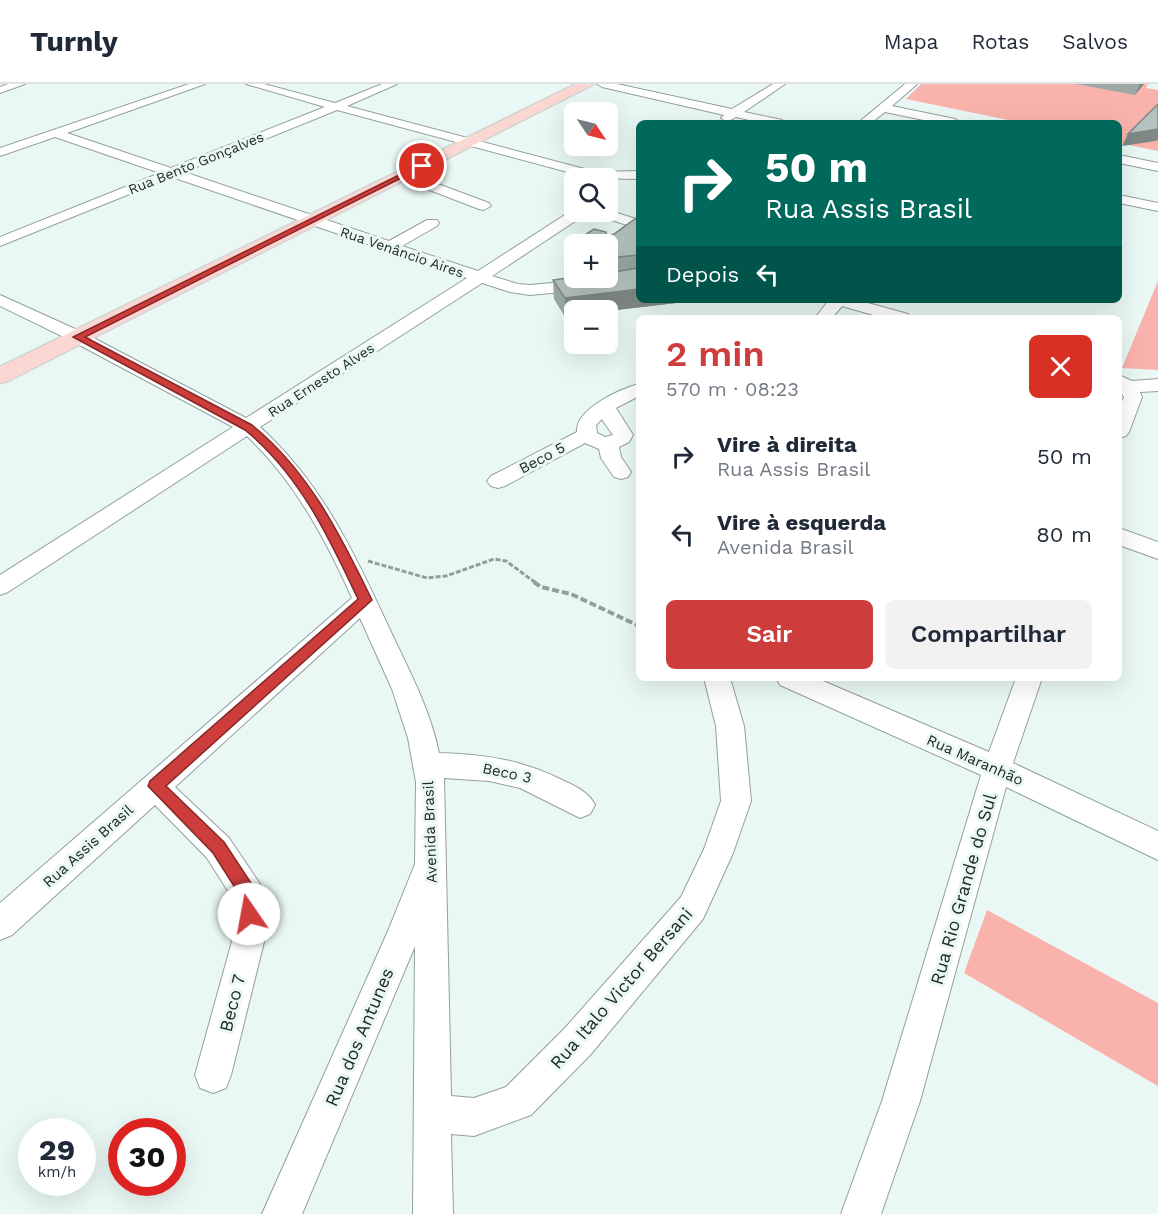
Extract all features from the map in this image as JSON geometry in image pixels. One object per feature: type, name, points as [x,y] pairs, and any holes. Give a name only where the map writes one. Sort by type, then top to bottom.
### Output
[{"type":"main road","points":[[0,376],[587,84]]},
{"type":"street","points":[[0,89],[4,84]]},
{"type":"street","points":[[0,89],[20,84]]},
{"type":"street","points":[[0,152],[200,84]]},
{"type":"street","points":[[251,84],[564,169]]},
{"type":"street","name":"Rua Bento Gonçalves","points":[[0,242],[392,84]]},
{"type":"street","points":[[602,84],[765,120]]},
{"type":"street","points":[[723,120],[780,84]]},
{"type":"street","points":[[868,120],[912,84]]},
{"type":"street","points":[[882,108],[940,120]]},
{"type":"street","name":"Rua Venâncio Aires","points":[[54,133],[389,247],[484,274]]},
{"type":"street","points":[[1122,161],[1158,167]]},
{"type":"street","points":[[403,175],[484,206]]},
{"type":"street","points":[[618,179],[636,176]]},
{"type":"street","points":[[618,179],[636,176]]},
{"type":"street","points":[[1122,200],[1158,207]]},
{"type":"street","points":[[618,218],[634,223],[634,228],[618,240]]},
{"type":"street","name":"Rua Ernesto Alves","points":[[0,586],[565,222]]},
{"type":"street","points":[[389,247],[432,223]]},
{"type":"street","points":[[541,273],[564,272]]},
{"type":"street","points":[[484,274],[520,273]]},
{"type":"street","points":[[484,274],[516,289],[530,290],[636,279]]},
{"type":"street","name":"Avenida Brasil","points":[[0,300],[78,337],[248,427],[267,442],[305,488],[343,554],[365,600],[419,725],[430,782],[433,1214]]},
{"type":"street","points":[[826,315],[836,303]]},
{"type":"street","points":[[850,303],[892,315]]},
{"type":"street","points":[[1124,384],[1158,385]]},
{"type":"street","points":[[1122,424],[1133,397],[1124,384]]},
{"type":"street","points":[[606,406],[610,417],[623,435],[622,438],[609,445],[600,444],[587,435],[586,425],[606,406],[636,391]]},
{"type":"street","name":"Beco 5","points":[[498,481],[554,450],[587,435]]},
{"type":"street","points":[[609,445],[611,458],[621,472]]},
{"type":"street","points":[[1122,537],[1158,551]]},
{"type":"street","name":"Rua Assis Brasil","points":[[0,924],[365,600]]},
{"type":"street","name":"Rua Italo Victor Bersani","points":[[434,1113],[474,1117],[518,1102],[578,1041],[638,974],[692,908],[718,853],[736,801],[730,726],[718,681]]},
{"type":"street","name":"Rua Maranhão","points":[[796,681],[997,769],[1158,846]]},
{"type":"street","name":"Rua Rio Grande do Sul","points":[[861,1214],[901,1101],[997,769],[1028,681]]},
{"type":"street","name":"Beco 3","points":[[427,765],[491,767],[513,772],[534,778],[580,805]]},
{"type":"street","name":"Beco 7","points":[[155,786],[218,848],[249,895],[250,934],[213,1075]]},
{"type":"street","name":"Rua dos Antunes","points":[[282,1214],[401,939],[432,858]]},
{"type":"path","points":[[343,554],[427,578],[446,576],[494,559],[506,561],[541,586],[571,594],[636,625]]},
{"type":"shaded area","points":[[921,84],[1148,84],[1146,88],[1158,90],[1158,151],[1122,144],[1122,120],[1008,120],[906,99]]},
{"type":"shaded area","points":[[1158,281],[1158,370],[1122,368]]},
{"type":"shaded area","points":[[987,910],[1158,1003],[1158,1086],[964,973]]},
{"type":"building","points":[[1158,104],[1158,129],[1128,134]]},
{"type":"building","points":[[636,218],[636,255],[618,257],[618,234],[614,234]]},
{"type":"building","points":[[594,229],[606,234],[586,234]]},
{"type":"building","points":[[636,268],[636,289],[565,298],[553,280],[564,278],[564,288],[618,288],[618,271]]},
{"type":"route","points":[[249,914],[249,895],[218,848],[155,786],[365,600],[312,498],[267,442],[248,427],[78,337],[422,166]]}]
